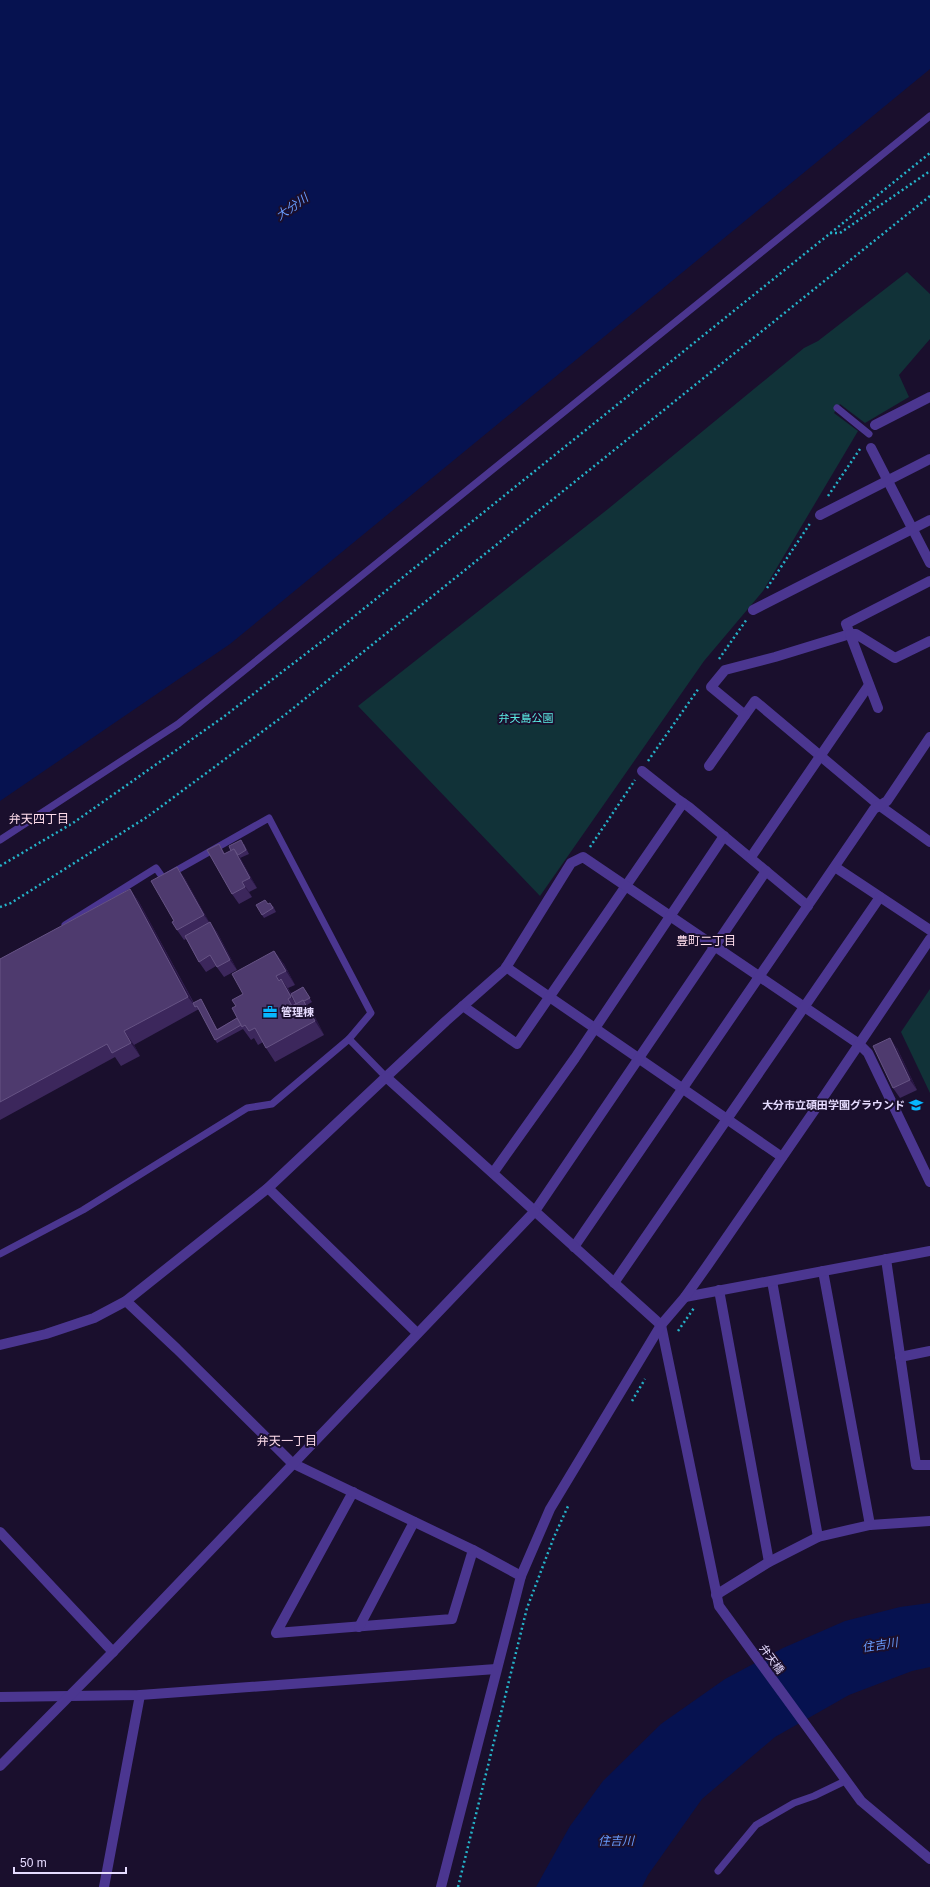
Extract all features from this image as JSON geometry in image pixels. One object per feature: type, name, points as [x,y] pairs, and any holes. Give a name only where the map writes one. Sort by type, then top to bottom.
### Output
[{"type":"street","points":[[872,429],[930,397]]},
{"type":"street","points":[[870,448],[930,563]]},
{"type":"street","points":[[817,517],[930,459]]},
{"type":"street","points":[[753,610],[930,520]]},
{"type":"street","points":[[878,708],[846,624],[930,581]]},
{"type":"street","points":[[745,715],[711,687],[725,670],[775,657],[850,634],[856,634],[895,658],[930,641]]},
{"type":"street","points":[[751,858],[869,684]]},
{"type":"street","points":[[709,766],[755,701],[880,806],[930,842]]},
{"type":"street","points":[[574,1247],[874,809],[887,801],[930,737]]},
{"type":"street","points":[[642,771],[724,836],[808,906]]},
{"type":"street","points":[[463,1006],[517,1044],[683,803]]},
{"type":"street","points":[[493,1173],[594,1028],[724,836]]},
{"type":"street","points":[[0,1345],[46,1334],[94,1318],[126,1301],[268,1188],[506,967],[571,863],[583,857],[859,1044],[868,1053],[930,1182]]},
{"type":"street","points":[[835,867],[930,930]]},
{"type":"street","points":[[0,1766],[113,1652],[292,1462],[535,1210],[766,871]]},
{"type":"street","points":[[614,1283],[880,896]]},
{"type":"street","points":[[441,1887],[521,1576],[550,1509],[661,1325],[685,1296],[782,1157],[930,938]]},
{"type":"street","points":[[506,967],[782,1157]]},
{"type":"street","points":[[386,1077],[661,1325],[716,1595],[769,1562],[818,1537],[870,1525],[930,1521]]},
{"type":"street","points":[[268,1188],[416,1334]]},
{"type":"street","points":[[685,1296],[930,1251]]},
{"type":"street","points":[[886,1259],[916,1465],[930,1465]]},
{"type":"street","points":[[823,1271],[870,1525]]},
{"type":"street","points":[[772,1280],[818,1537]]},
{"type":"street","points":[[720,1290],[769,1562]]},
{"type":"street","points":[[126,1301],[292,1462],[473,1550],[521,1576]]},
{"type":"street","points":[[900,1357],[930,1351]]},
{"type":"street","points":[[353,1492],[276,1633],[452,1619],[473,1550]]},
{"type":"street","points":[[359,1627],[414,1522]]},
{"type":"street","points":[[0,1532],[113,1652]]},
{"type":"street","name":"弁天橋","points":[[716,1595],[719,1606],[861,1801],[930,1859]]},
{"type":"street","points":[[0,1697],[140,1695],[496,1670]]},
{"type":"street","points":[[104,1887],[140,1695]]},
{"type":"lane","points":[[0,840],[178,724],[930,116]]},
{"type":"lane","points":[[837,408],[872,429]]},
{"type":"lane","points":[[0,1254],[83,1210],[247,1108],[272,1104],[349,1039],[372,1013],[269,818],[163,878],[156,868],[58,929]]},
{"type":"lane","points":[[349,1039],[386,1077]]},
{"type":"lane","points":[[718,1870],[756,1825],[794,1803],[814,1796],[845,1781]]},
{"type":"path","points":[[0,866],[72,823],[222,718],[346,623],[930,153]]},
{"type":"path","points":[[830,233],[840,233],[930,171]]},
{"type":"path","points":[[0,907],[11,903],[147,817],[286,714],[930,196]]},
{"type":"path","points":[[827,498],[872,429]]},
{"type":"path","points":[[766,590],[817,517]]},
{"type":"path","points":[[717,661],[753,610]]},
{"type":"path","points":[[583,857],[700,687]]},
{"type":"path","points":[[678,1331],[694,1307]]},
{"type":"path","points":[[628,1406],[645,1379]]},
{"type":"path","points":[[458,1887],[527,1608],[554,1537],[571,1498]]},
{"type":"green space","name":"弁天島公園","points":[[907,272],[930,294],[930,339],[899,375],[909,397],[865,423],[840,404],[834,413],[858,431],[763,591],[704,661],[540,896],[358,706],[608,509],[804,348],[818,341]]},
{"type":"green space","points":[[930,989],[930,1093],[901,1032]]},
{"type":"water","name":"大分川","points":[[0,0],[930,0],[930,69],[230,644],[0,801]]},
{"type":"water","name":"住吉川","points":[[930,1603],[930,1667],[912,1671],[849,1695],[775,1737],[702,1799],[648,1875],[642,1887],[536,1887],[570,1826],[603,1781],[661,1724],[725,1679],[783,1648],[845,1621],[900,1607]]},
{"type":"building","points":[[241,840],[246,850],[238,855],[234,849],[231,851],[229,846]]},
{"type":"building","points":[[219,844],[224,854],[234,849],[250,878],[242,882],[245,887],[232,894],[207,850]]},
{"type":"building","points":[[177,867],[204,915],[177,930],[172,922],[174,921],[151,881]]},
{"type":"building","points":[[130,889],[188,997],[124,1031],[131,1043],[112,1053],[107,1044],[0,1102],[0,959]]},
{"type":"building","points":[[265,900],[268,904],[270,903],[273,908],[262,915],[256,905]]},
{"type":"building","points":[[210,922],[230,960],[217,967],[210,955],[199,962],[185,936]]},
{"type":"building","name":"管理棟","points":[[274,951],[286,971],[276,976],[279,981],[281,979],[290,995],[291,997],[288,999],[292,1006],[303,1000],[315,1021],[266,1048],[255,1028],[249,1031],[245,1025],[242,1027],[232,1008],[236,1006],[232,1000],[243,994],[232,974]]},
{"type":"building","points":[[303,987],[310,998],[296,1004],[291,994]]},
{"type":"building","points":[[201,999],[217,1030],[237,1018],[241,1025],[215,1040],[197,1006],[195,1007],[193,1003]]},
{"type":"building","points":[[890,1038],[910,1080],[893,1088],[873,1046]]},
{"type":"place","name":"管理棟","points":[[270,1012]]},
{"type":"place","name":"大分市立碩田学園グラウンド","points":[[916,1105]]},
{"type":"district","name":"弁天四丁目","points":[[39,819]]},
{"type":"district","name":"豊町二丁目","points":[[706,941]]},
{"type":"district","name":"弁天一丁目","points":[[287,1441]]}]
